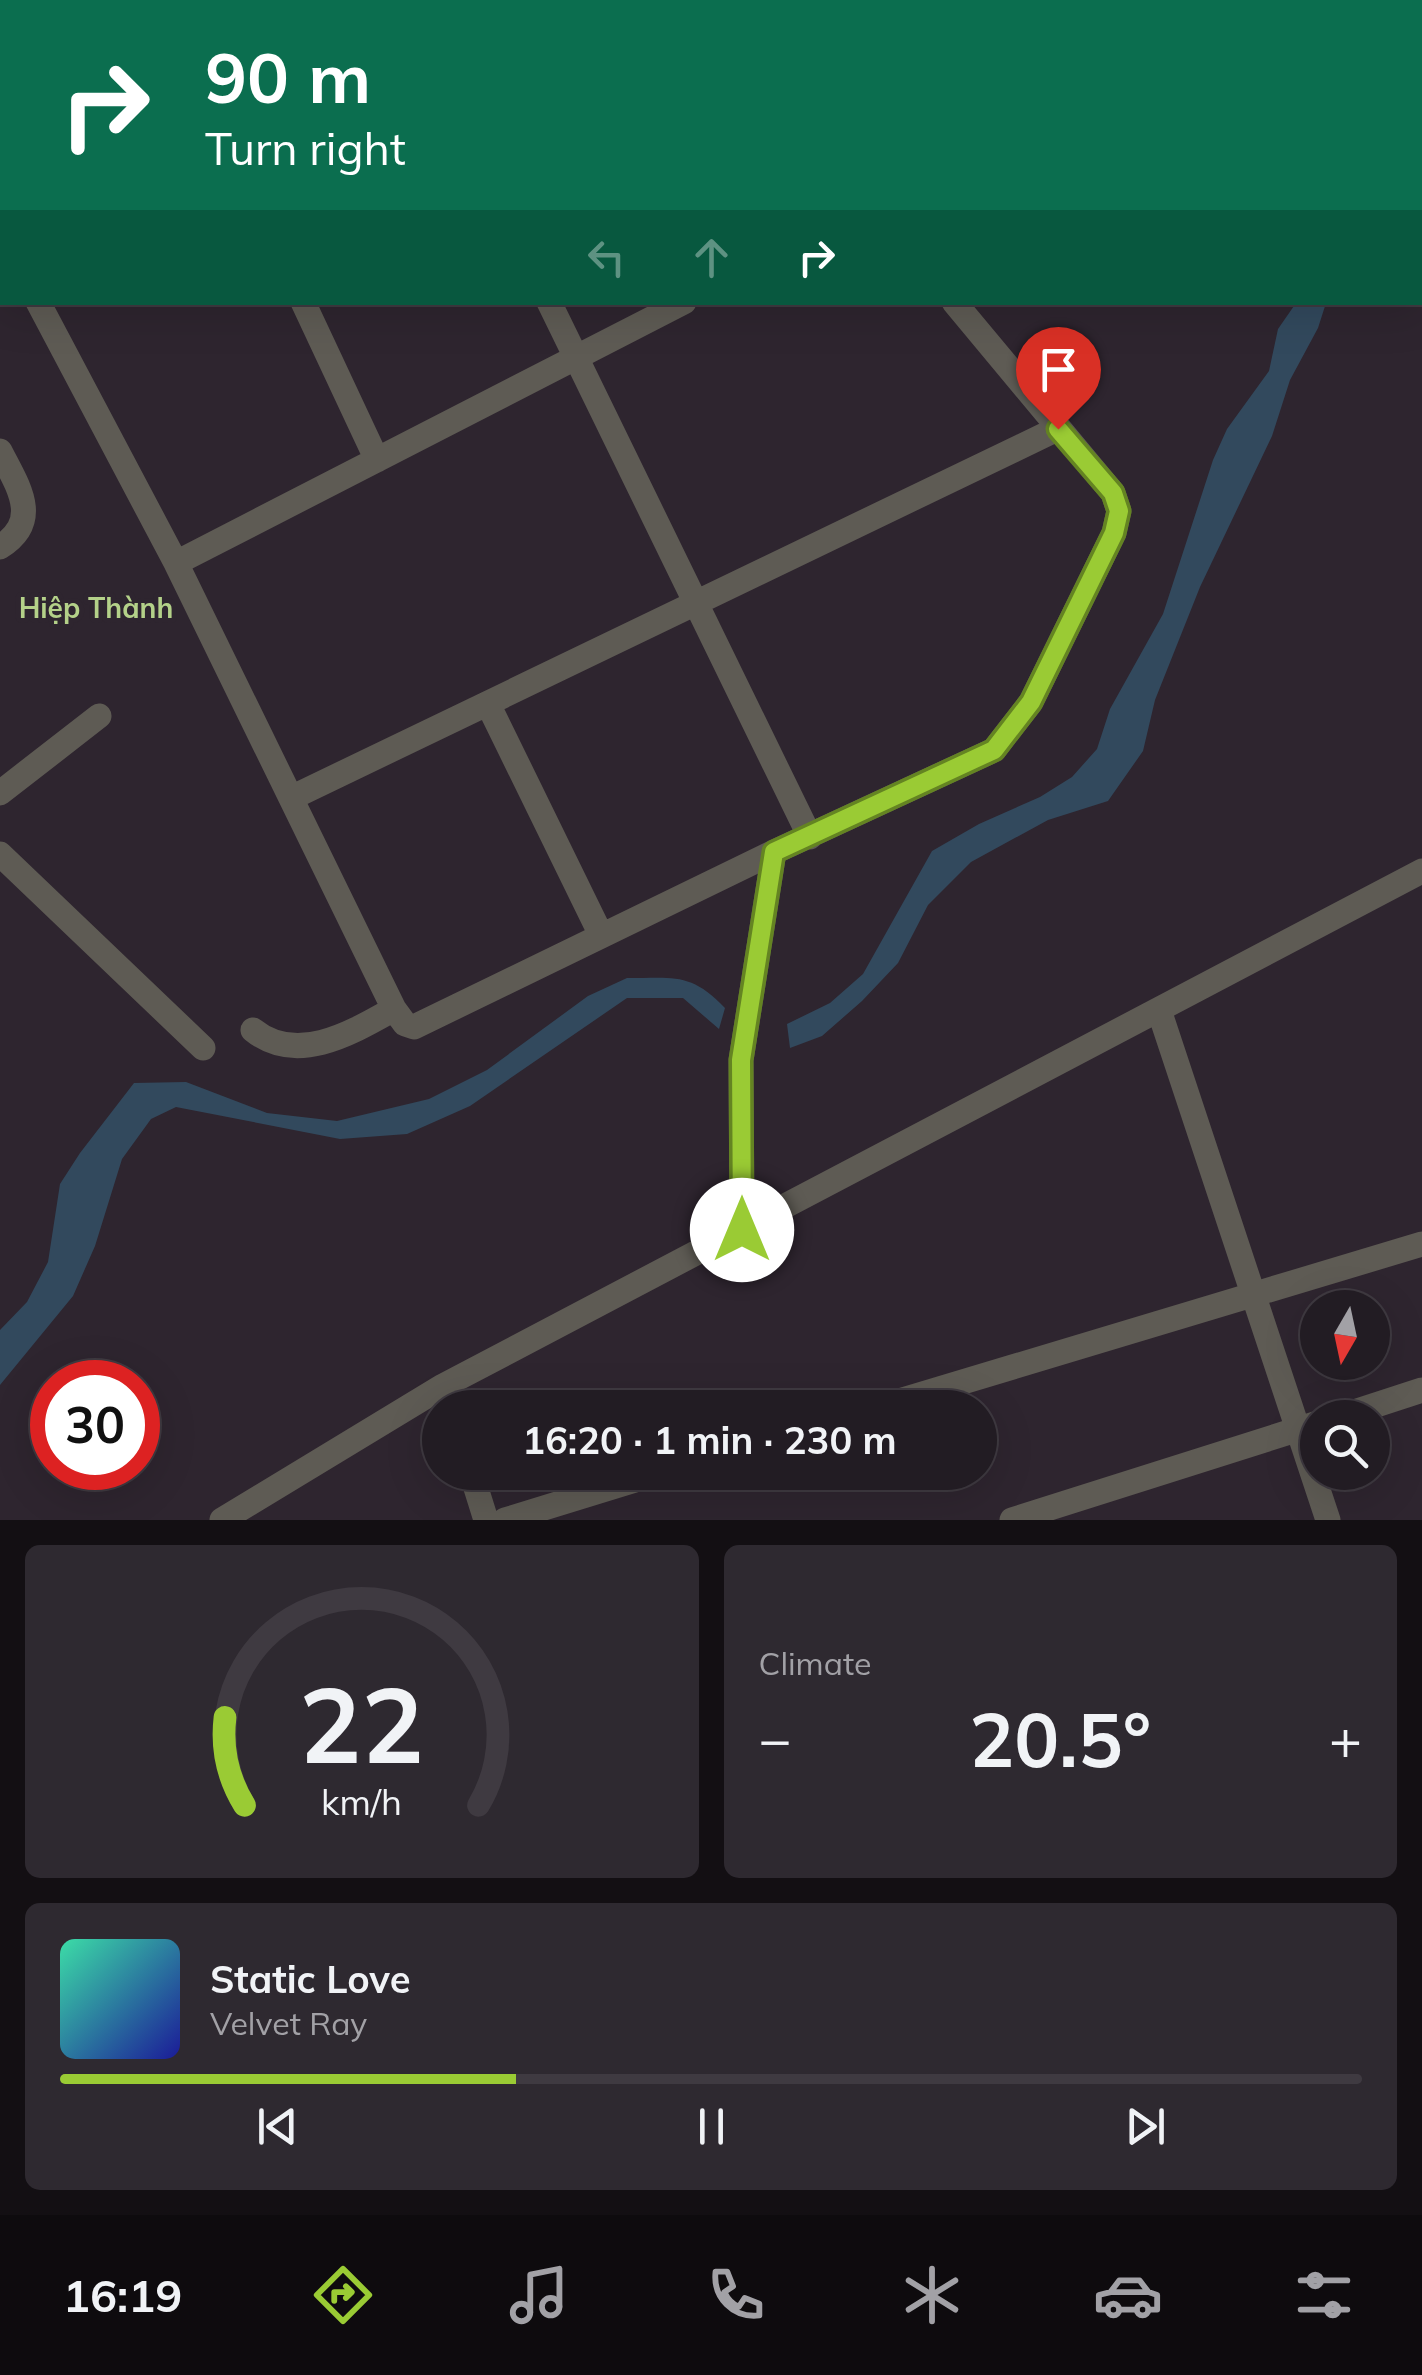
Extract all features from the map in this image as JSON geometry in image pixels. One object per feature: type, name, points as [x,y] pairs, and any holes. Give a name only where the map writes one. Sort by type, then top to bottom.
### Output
[{"type":"street","points":[[40,305],[176,563],[394,1008],[406,1024],[420,1026],[601,935],[994,750],[1031,702],[1114,533],[1119,511],[1113,493],[956,305]]},
{"type":"street","points":[[304,305],[377,460]]},
{"type":"street","points":[[550,305],[810,836]]},
{"type":"street","points":[[176,563],[678,305]]},
{"type":"street","points":[[291,798],[1058,429]]},
{"type":"street","points":[[0,451],[22,494],[25,512],[22,523],[5,546],[0,547]]},
{"type":"street","points":[[488,704],[601,935]]},
{"type":"street","points":[[0,793],[99,716]]},
{"type":"street","points":[[742,1230],[741,1060],[774,852]]},
{"type":"street","points":[[0,854],[203,1048]]},
{"type":"street","points":[[458,1390],[742,1230],[1422,870]]},
{"type":"street","points":[[253,1030],[265,1040],[292,1046],[322,1043],[348,1035],[394,1008]]},
{"type":"street","points":[[1160,1010],[1253,1293],[1300,1407]]},
{"type":"street","points":[[935,1390],[1422,1244]]},
{"type":"street","points":[[1390,1400],[1422,1390]]},
{"type":"street","points":[[222,1520],[422,1410]]},
{"type":"street","points":[[1012,1520],[1300,1429]]},
{"type":"street","points":[[477,1490],[486,1520]]},
{"type":"street","points":[[504,1520],[602,1490]]},
{"type":"street","points":[[1322,1490],[1328,1520]]},
{"type":"water","points":[[1295,305],[1325,305],[1318,328],[1290,380],[1272,436],[1200,587],[1155,700],[1143,751],[1108,801],[1048,820],[971,862],[928,905],[898,963],[862,1001],[822,1036],[790,1048],[787,1024],[830,1003],[863,974],[932,851],[979,824],[1040,797],[1072,777],[1097,749],[1110,709],[1163,614],[1213,460],[1227,429],[1269,371],[1278,329]]},
{"type":"water","points":[[627,978],[681,979],[702,988],[725,1008],[719,1029],[683,998],[627,998],[470,1106],[407,1134],[340,1139],[176,1107],[151,1119],[122,1159],[95,1246],[73,1296],[0,1385],[0,1330],[27,1302],[48,1262],[60,1184],[134,1083],[186,1082],[267,1113],[337,1121],[429,1099],[487,1070],[588,996]]},
{"type":"district","name":"Hiệp Thành","points":[[96,607]]},
{"type":"route","points":[[742,1230],[741,1060],[774,852],[994,750],[1031,702],[1114,533],[1119,511],[1113,493],[1058,429]]}]
